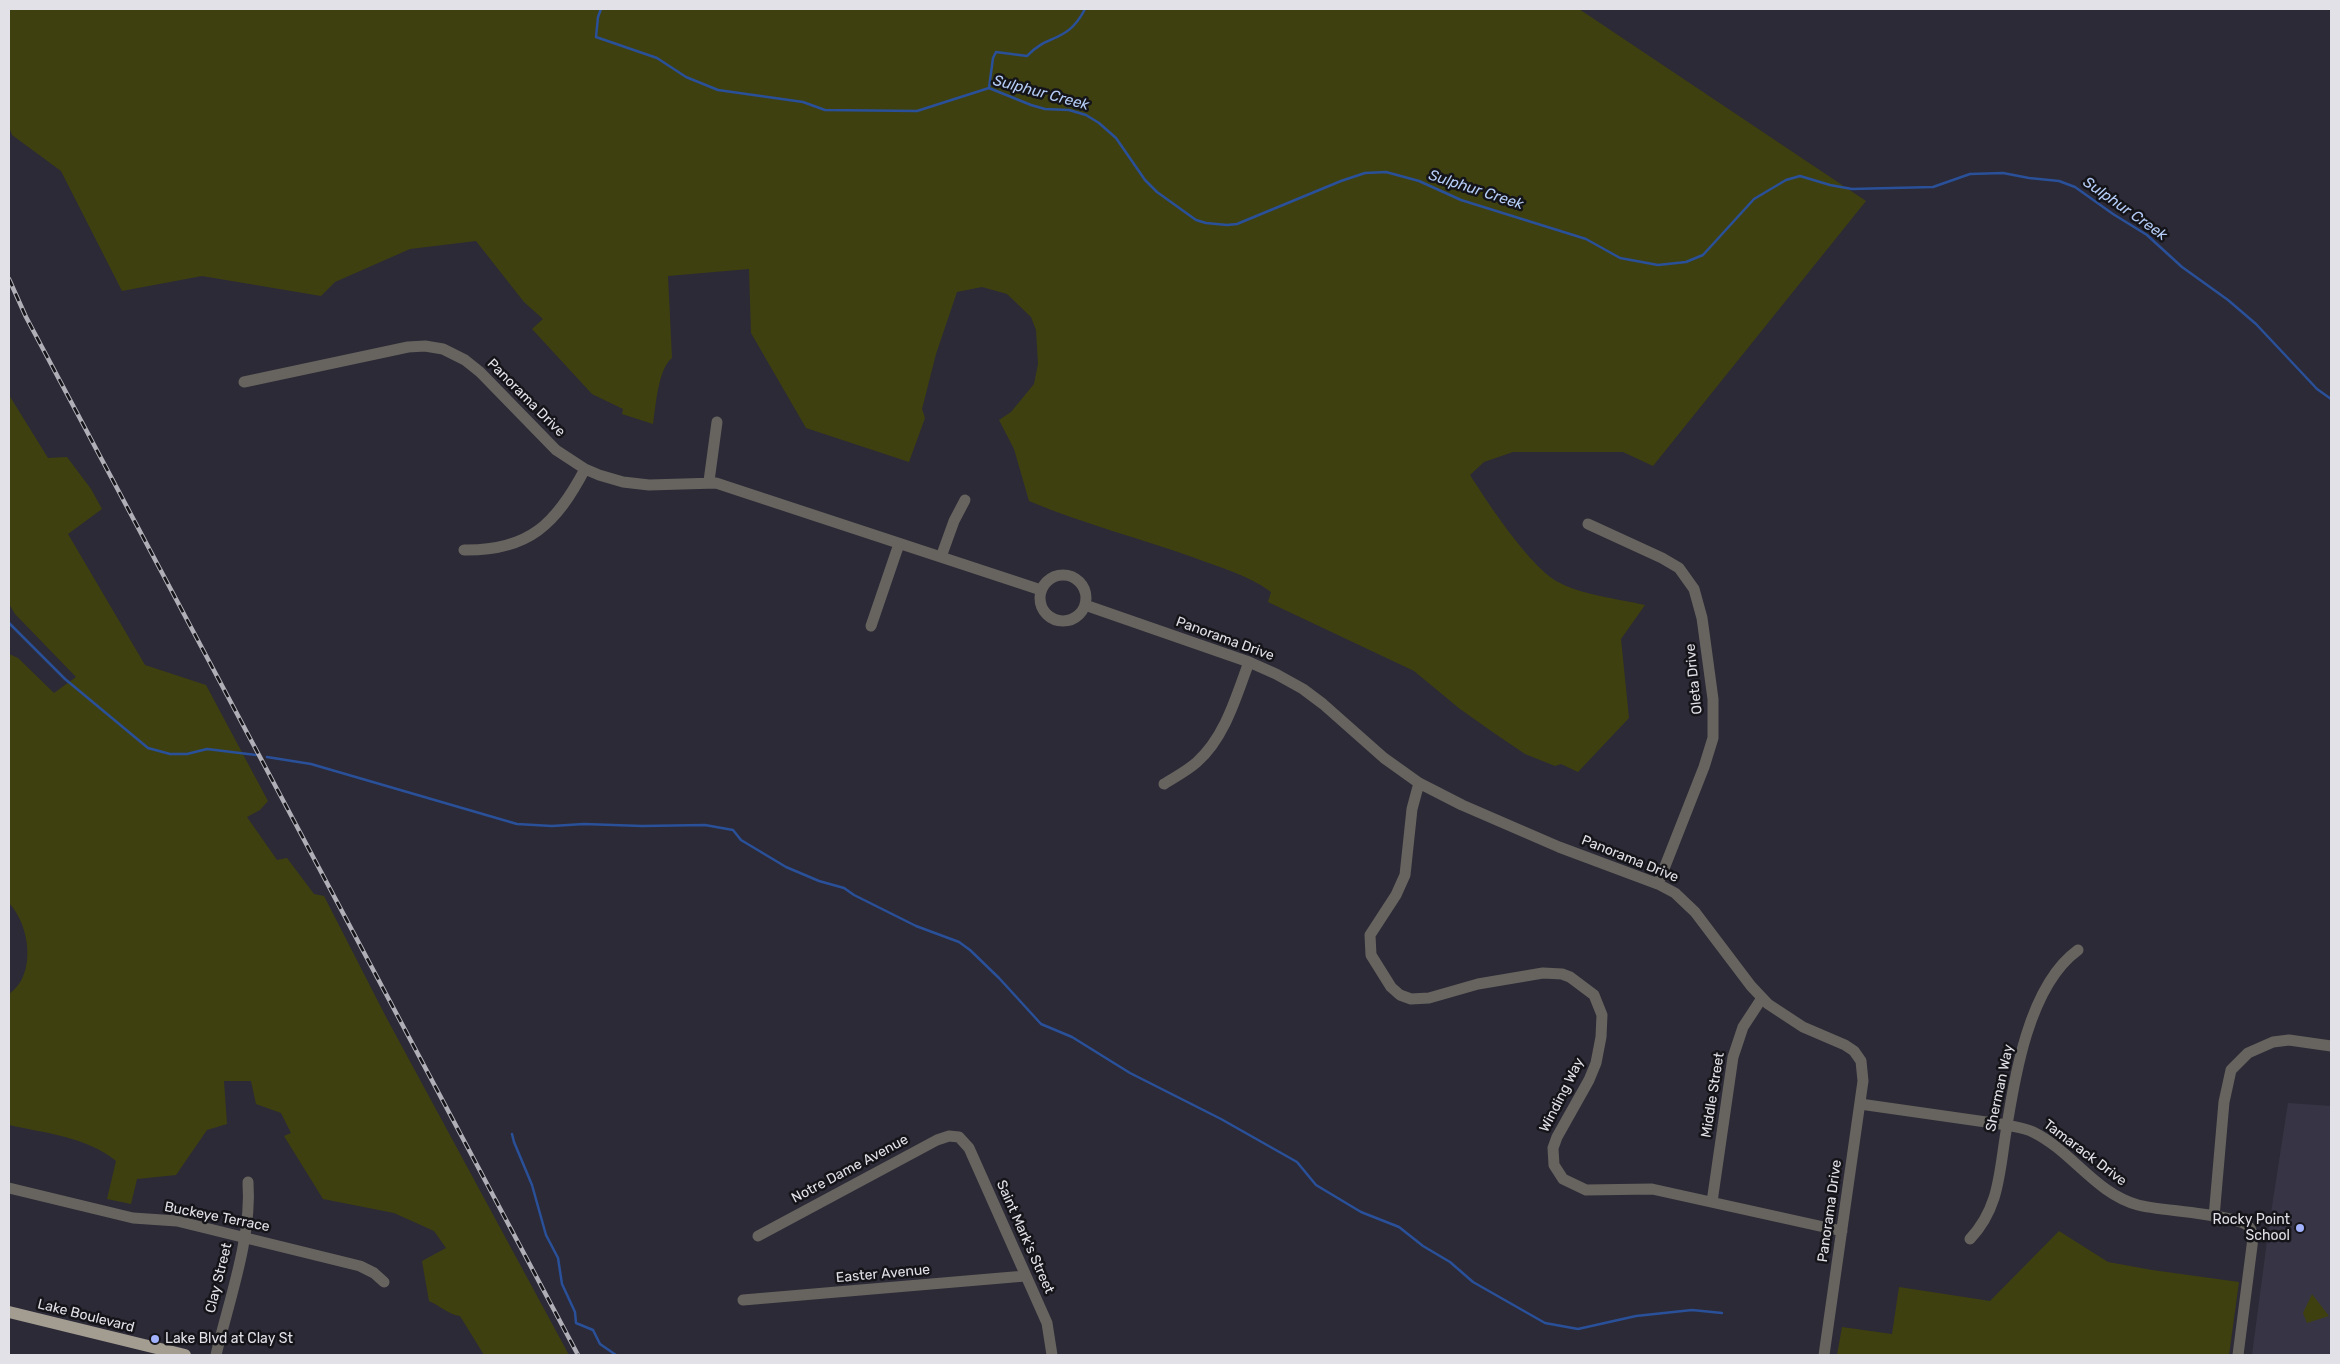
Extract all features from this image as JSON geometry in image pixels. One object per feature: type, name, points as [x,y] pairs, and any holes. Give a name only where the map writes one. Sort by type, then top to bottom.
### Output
[{"type":"main road","name":"Lake Boulevard","points":[[9,1312],[185,1355]]},
{"type":"street","name":"Panorama Drive","points":[[244,382],[408,347],[425,346],[443,349],[465,360],[480,372],[540,436],[556,450],[585,469],[623,482],[649,485],[709,482],[1041,590]]},
{"type":"street","points":[[709,482],[717,422]]},
{"type":"street","points":[[464,550],[496,549],[520,542],[534,535],[556,516],[572,494],[585,469]]},
{"type":"street","points":[[941,557],[954,520],[965,500]]},
{"type":"street","name":"Oleta Drive","points":[[1588,524],[1662,558],[1679,568],[1694,589],[1702,618],[1713,700],[1713,738],[1658,884]]},
{"type":"street","points":[[871,626],[899,544]]},
{"type":"street","points":[[1056,576],[1070,576],[1082,585],[1085,592],[1085,605],[1076,616],[1057,620],[1051,617],[1042,606],[1041,590],[1049,580],[1056,576]]},
{"type":"street","name":"Panorama Drive","points":[[1085,605],[1249,662],[1303,689],[1398,769],[1419,782],[1462,805],[1559,847],[1658,884],[1675,893],[1688,904],[1762,998],[1803,1027],[1845,1045],[1854,1051],[1863,1066],[1863,1081],[1824,1355]]},
{"type":"street","points":[[1164,784],[1196,763],[1212,746],[1223,726],[1249,662]]},
{"type":"street","name":"Winding Way","points":[[1419,782],[1412,808],[1406,875],[1396,895],[1372,930],[1369,942],[1373,961],[1396,992],[1411,999],[1428,998],[1478,984],[1543,973],[1562,974],[1583,984],[1594,995],[1601,1008],[1602,1022],[1596,1063],[1589,1080],[1554,1144],[1552,1158],[1555,1168],[1568,1183],[1586,1190],[1608,1192],[1652,1189],[1842,1231]]},
{"type":"street","name":"Sherman Way","points":[[1970,1240],[1984,1222],[1996,1197],[2007,1125],[2023,1051],[2039,999],[2057,971],[2078,950]]},
{"type":"street","name":"Middle Street","points":[[1712,1202],[1733,1057],[1743,1027],[1762,998]]},
{"type":"street","points":[[2214,1216],[2224,1102],[2231,1070],[2248,1053],[2273,1042],[2290,1040],[2331,1046]]},
{"type":"street","name":"Tamarack Drive","points":[[1860,1104],[2025,1129],[2046,1140],[2098,1184],[2124,1201],[2141,1206],[2214,1216],[2249,1226],[2253,1238],[2238,1355]]},
{"type":"street","name":"Notre Dame Avenue","points":[[758,1236],[937,1140],[949,1136],[959,1137]]},
{"type":"street","name":"Saint Mark's Street","points":[[959,1137],[969,1148],[1047,1324],[1052,1355]]},
{"type":"street","name":"Clay Street","points":[[216,1355],[245,1237],[250,1201],[248,1182]]},
{"type":"street","name":"Buckeye Terrace","points":[[9,1188],[134,1218],[177,1221],[245,1237],[360,1266],[374,1272],[384,1282]]},
{"type":"street","name":"Easter Avenue","points":[[743,1300],[1025,1276]]},
{"type":"shaded area","points":[[9,9],[1579,9],[1866,201],[1653,466],[1623,452],[1513,452],[1484,462],[1470,475],[1511,534],[1536,564],[1549,575],[1560,583],[1579,591],[1645,605],[1621,639],[1629,718],[1578,772],[1561,764],[1555,766],[1525,754],[1460,709],[1414,671],[1268,602],[1271,592],[1253,581],[1195,558],[1070,517],[1029,501],[1014,449],[999,420],[1011,412],[1034,384],[1038,364],[1036,330],[1031,317],[1007,294],[982,287],[957,292],[936,354],[922,409],[925,418],[909,462],[806,428],[751,333],[749,269],[668,276],[672,358],[667,363],[661,379],[653,424],[622,414],[623,409],[592,394],[532,329],[543,319],[524,302],[476,241],[410,249],[335,282],[321,296],[202,276],[122,291],[61,171],[12,135],[9,127]]},
{"type":"shaded area","points":[[9,395],[48,458],[67,457],[91,489],[102,509],[68,534],[145,665],[206,685],[268,801],[260,810],[247,817],[277,860],[287,858],[314,894],[324,896],[386,1017],[569,1355],[484,1355],[460,1316],[429,1301],[422,1261],[446,1248],[434,1231],[394,1213],[323,1199],[284,1136],[291,1133],[281,1113],[256,1104],[251,1081],[224,1081],[227,1124],[207,1130],[176,1175],[137,1179],[131,1204],[107,1199],[116,1161],[105,1153],[79,1141],[9,1125],[9,994],[18,986],[24,975],[27,963],[27,950],[26,936],[22,924],[9,903],[9,654],[18,658],[54,693],[76,677],[15,614],[9,604]]},
{"type":"shaded area","name":"Rocky Point School","points":[[2288,1103],[2331,1106],[2331,1355],[2252,1355]]},
{"type":"shaded area","points":[[2059,1231],[2108,1262],[2239,1282],[2229,1355],[1837,1355],[1842,1327],[1892,1334],[1899,1287],[1990,1301]]},
{"type":"shaded area","points":[[2312,1294],[2329,1316],[2307,1323],[2303,1313]]},
{"type":"waterway","name":"Sulphur Creek","points":[[601,9],[598,17],[596,37],[657,58],[686,77],[718,90],[803,102],[825,110],[917,111],[989,88],[1045,109],[1069,110],[1086,115],[1099,123],[1116,138],[1145,180],[1157,192],[1196,220],[1206,223],[1237,224],[1341,181],[1365,173],[1386,172],[1419,181],[1461,200],[1586,239],[1620,258],[1658,265],[1686,262],[1703,255],[1754,199],[1786,180],[1800,176],[1852,189],[1933,187],[1970,174],[2003,173],[2059,181],[2075,187],[2147,235],[2182,267],[2228,300],[2256,324],[2317,389],[2331,399]]},
{"type":"waterway","points":[[989,88],[993,58],[996,52],[1027,56],[1042,44],[1071,28],[1085,9]]},
{"type":"waterway","points":[[9,623],[65,679],[148,748],[170,754],[187,754],[207,749],[256,755]]},
{"type":"waterway","points":[[267,757],[311,764],[517,824],[552,826],[584,824],[642,826],[705,825],[733,830],[741,840],[786,867],[819,881],[844,888],[854,895],[916,926],[959,942],[999,978],[1041,1024],[1072,1037],[1130,1073],[1221,1119],[1297,1162],[1316,1185],[1361,1212],[1399,1227],[1423,1246],[1450,1262],[1473,1282],[1545,1323],[1578,1329],[1636,1316],[1692,1310],[1722,1313]]},
{"type":"waterway","points":[[512,1134],[532,1185],[546,1235],[558,1258],[562,1284],[575,1312],[576,1323],[593,1330],[600,1344],[616,1355]]},
{"type":"railway","points":[[9,279],[26,317],[578,1355]]},
{"type":"place","name":"Rocky Point School","points":[[2300,1228]]},
{"type":"place","name":"Lake Blvd at Clay St","points":[[155,1339]]}]
